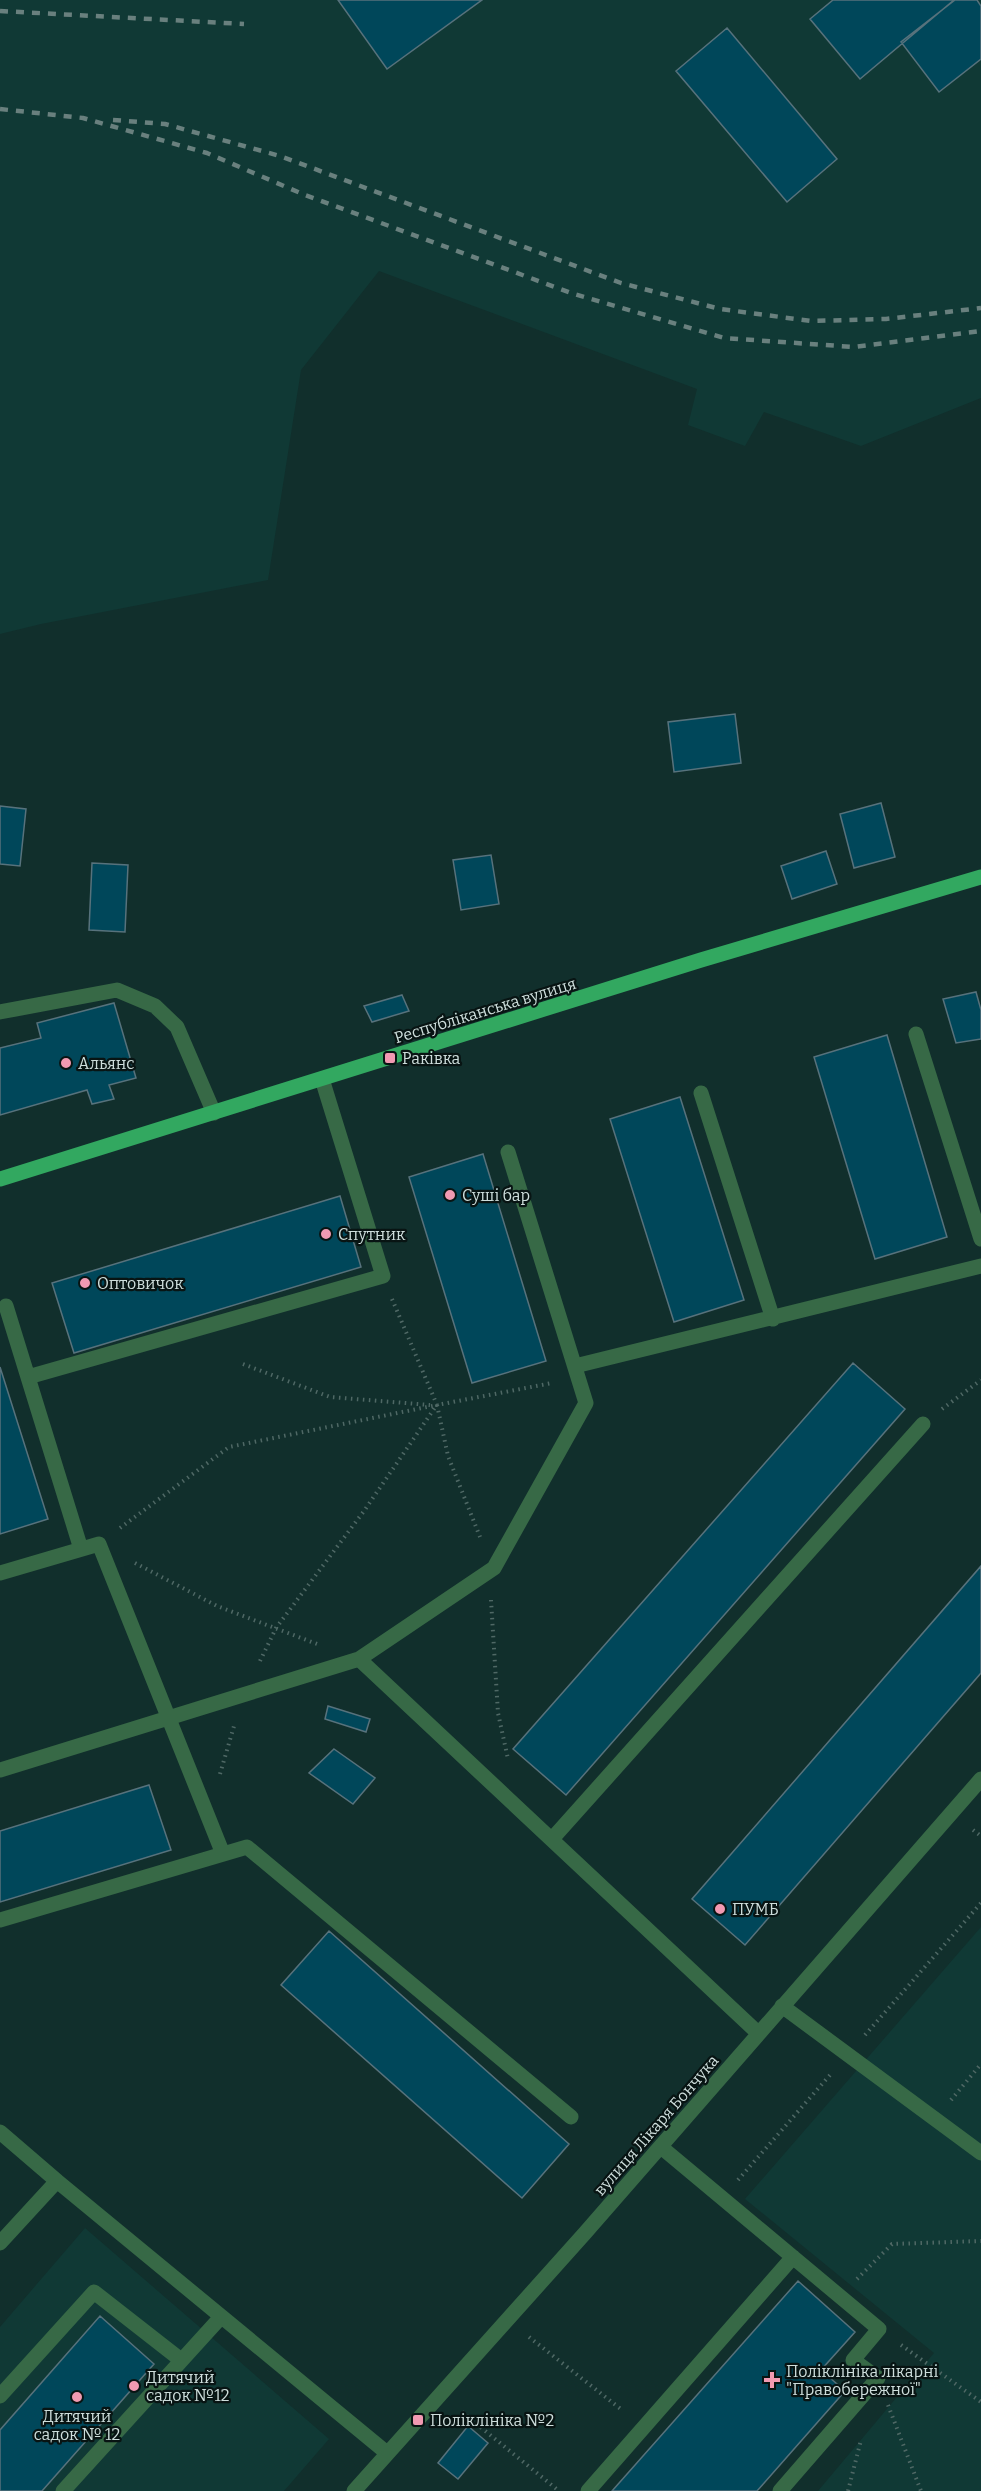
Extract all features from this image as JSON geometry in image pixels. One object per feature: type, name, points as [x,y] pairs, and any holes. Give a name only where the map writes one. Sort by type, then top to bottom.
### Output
[{"type":"main road","name":"Республіканська вулиця","points":[[0,1179],[702,960],[981,877]]},
{"type":"street","points":[[0,1012],[117,990],[154,1006],[177,1027],[214,1113]]},
{"type":"street","points":[[916,1035],[981,1239]]},
{"type":"street","points":[[28,1377],[383,1276],[322,1079]]},
{"type":"street","points":[[701,1093],[773,1319]]},
{"type":"street","points":[[0,1770],[358,1659],[494,1568],[585,1403],[508,1152]]},
{"type":"street","points":[[575,1366],[981,1266]]},
{"type":"street","points":[[6,1306],[81,1549]]},
{"type":"street","points":[[552,1839],[923,1424]]},
{"type":"street","points":[[0,1574],[99,1544],[223,1854]]},
{"type":"street","points":[[358,1659],[758,2033]]},
{"type":"street","name":"вулиця Лікаря Бончука","points":[[354,2491],[661,2147],[981,1779]]},
{"type":"street","points":[[0,1920],[247,1848],[571,2117]]},
{"type":"street","points":[[782,2006],[981,2153]]},
{"type":"street","points":[[0,2132],[387,2454]]},
{"type":"street","points":[[661,2147],[879,2329],[853,2360],[878,2378],[780,2491]]},
{"type":"street","points":[[0,2243],[57,2181]]},
{"type":"street","points":[[588,2491],[793,2258]]},
{"type":"street","points":[[0,2396],[94,2292],[181,2361]]},
{"type":"street","points":[[63,2491],[221,2317]]},
{"type":"path","points":[[243,1364],[330,1397],[437,1405]]},
{"type":"path","points":[[923,1424],[981,1380]]},
{"type":"path","points":[[358,1659],[217,1606],[99,1544],[229,1448],[437,1405]]},
{"type":"path","points":[[437,1405],[448,1456],[482,1542],[494,1618],[498,1713],[507,1757],[513,1767]]},
{"type":"path","points":[[208,1816],[244,1693],[276,1628],[364,1511],[437,1405]]},
{"type":"path","points":[[973,1830],[981,1836]]},
{"type":"path","points":[[936,2119],[981,2064]]},
{"type":"path","points":[[840,2296],[892,2244],[981,2241]]},
{"type":"path","points":[[879,2329],[981,2402]]},
{"type":"path","points":[[529,2337],[644,2427]]},
{"type":"path","points":[[878,2378],[921,2491]]},
{"type":"path","points":[[462,2412],[559,2491]]},
{"type":"shaded area","points":[[0,0],[981,0],[981,398],[861,446],[764,412],[745,446],[688,425],[697,389],[379,271],[301,370],[268,580],[0,634]]},
{"type":"shaded area","points":[[981,1927],[981,2491],[818,2491],[934,2353],[745,2199]]},
{"type":"shaded area","name":"Дитячий садок №12","points":[[85,2228],[329,2439],[284,2491],[0,2491],[0,2327]]},
{"type":"building","points":[[338,0],[482,0],[387,69]]},
{"type":"building","points":[[833,0],[954,0],[860,79],[810,19]]},
{"type":"building","points":[[955,0],[977,0],[981,6],[981,59],[939,92],[901,42]]},
{"type":"building","points":[[727,28],[837,159],[787,202],[676,71]]},
{"type":"building","points":[[735,714],[741,763],[674,772],[668,722]]},
{"type":"building","points":[[881,803],[895,857],[854,868],[840,814]]},
{"type":"building","points":[[0,806],[26,809],[20,866],[0,864]]},
{"type":"building","points":[[826,851],[837,884],[792,899],[781,866]]},
{"type":"building","points":[[491,855],[499,904],[461,910],[453,860]]},
{"type":"building","points":[[92,863],[128,865],[125,932],[89,930]]},
{"type":"building","points":[[976,992],[981,1010],[981,1039],[956,1043],[943,999]]},
{"type":"building","points":[[402,995],[409,1011],[372,1022],[364,1006]]},
{"type":"building","name":"Альянс","points":[[114,1003],[136,1078],[109,1085],[114,1099],[92,1104],[87,1090],[0,1115],[0,1048],[41,1038],[37,1023]]},
{"type":"building","points":[[887,1035],[947,1237],[875,1259],[814,1057]]},
{"type":"building","points":[[680,1097],[744,1300],[674,1322],[610,1119]]},
{"type":"building","points":[[483,1154],[546,1361],[472,1383],[409,1177]]},
{"type":"building","points":[[340,1196],[361,1267],[74,1353],[52,1283]]},
{"type":"building","points":[[853,1363],[905,1409],[566,1795],[513,1749]]},
{"type":"building","points":[[0,1367],[48,1519],[0,1534]]},
{"type":"building","points":[[981,1566],[981,1673],[745,1945],[692,1899]]},
{"type":"building","points":[[328,1706],[370,1719],[366,1732],[325,1719]]},
{"type":"building","points":[[334,1749],[375,1778],[353,1804],[309,1773]]},
{"type":"building","points":[[149,1785],[171,1850],[0,1902],[0,1831]]},
{"type":"building","points":[[329,1931],[569,2144],[522,2198],[281,1985]]},
{"type":"building","name":"Поліклініка лікарні \"Правобережної\"","points":[[798,2281],[855,2332],[821,2370],[845,2391],[757,2491],[612,2491]]},
{"type":"building","name":"Дитячий садок № 12","points":[[100,2316],[154,2364],[42,2491],[0,2491],[0,2430]]},
{"type":"building","points":[[468,2426],[488,2443],[458,2479],[438,2463]]},
{"type":"railway","points":[[0,11],[244,24]]},
{"type":"railway","points":[[0,109],[83,118],[207,153],[305,195],[574,294],[724,338],[854,347],[981,331]]},
{"type":"railway","points":[[113,120],[165,124],[280,156],[621,283],[720,309],[811,321],[886,319],[981,308]]},
{"type":"place","name":"Раківка","points":[[390,1058]]},
{"type":"place","name":"Альянс","points":[[66,1063]]},
{"type":"place","name":"Суші бар","points":[[450,1195]]},
{"type":"place","name":"Спутник","points":[[326,1234]]},
{"type":"place","name":"Оптовичок","points":[[85,1283]]},
{"type":"place","name":"ПУМБ","points":[[720,1909]]},
{"type":"place","name":"Поліклініка лікарні \"Правобережної\"","points":[[772,2380]]},
{"type":"place","name":"Дитячий садок №12","points":[[134,2386]]},
{"type":"place","name":"Дитячий садок № 12","points":[[77,2397]]},
{"type":"place","name":"Поліклініка №2","points":[[418,2420]]}]
